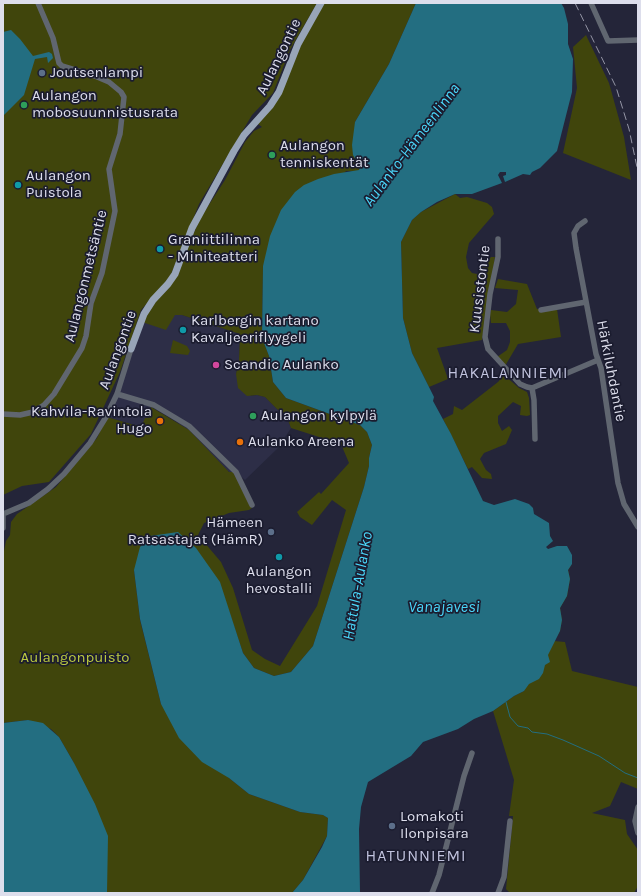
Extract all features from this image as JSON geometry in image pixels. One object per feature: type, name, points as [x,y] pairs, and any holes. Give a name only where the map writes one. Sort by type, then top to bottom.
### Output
[{"type":"main road","name":"Aulangontie","points":[[131,349],[144,314],[153,300],[168,284],[176,271],[192,228],[234,152],[244,135],[270,106],[279,92],[304,33],[321,3]]},
{"type":"street","name":"Aulangonmetsäntie","points":[[3,414],[33,412],[44,405],[54,394],[82,348],[86,336],[91,303],[102,273],[115,212],[110,169],[120,134],[124,97],[122,92],[109,82],[62,66],[59,63],[53,38],[38,3]]},
{"type":"street","points":[[592,6],[608,41],[638,40]]},
{"type":"street","name":"Härkiluhdantie","points":[[585,221],[578,226],[574,233],[586,302],[601,368],[619,491],[626,510],[638,527]]},
{"type":"street","name":"Kuusistontie","points":[[498,239],[498,257],[490,294],[485,337],[486,344],[488,350],[520,384],[532,388]]},
{"type":"street","points":[[541,310],[586,302]]},
{"type":"street","name":"Aulangontie","points":[[3,514],[29,503],[48,489],[64,474],[98,431],[117,394],[131,349]]},
{"type":"street","points":[[535,439],[534,400],[532,388],[598,360]]},
{"type":"street","points":[[117,394],[154,405],[189,426],[236,472],[252,505]]},
{"type":"street","points":[[3,514],[3,528]]},
{"type":"street","points":[[432,893],[439,876],[448,834],[472,753]]},
{"type":"street","points":[[638,807],[635,821],[638,833]]},
{"type":"street","points":[[498,893],[504,877],[510,820]]},
{"type":"shaded area","points":[[175,315],[182,315],[240,334],[239,360],[236,374],[251,396],[257,395],[265,397],[277,409],[286,415],[291,428],[278,448],[245,480],[236,472],[229,472],[175,420],[151,407],[148,418],[141,427],[107,417],[142,322]]},
{"type":"green space","points":[[3,3],[317,3],[290,50],[273,93],[252,115],[199,204],[170,277],[141,310],[120,372],[91,434],[49,482],[22,486],[3,495]]},
{"type":"green space","name":"Aulangonpuisto","points":[[324,3],[416,3],[389,64],[355,122],[356,163],[361,167],[359,171],[346,171],[263,266],[262,338],[269,356],[273,382],[286,398],[360,425],[367,432],[372,445],[364,487],[313,646],[291,672],[274,676],[254,668],[243,653],[219,582],[134,570],[140,620],[161,704],[229,778],[249,794],[300,812],[323,815],[328,818],[327,836],[303,880],[292,893],[107,893],[106,873],[74,763],[59,737],[51,729],[28,720],[3,723],[3,556],[6,541],[10,535],[11,522],[17,514],[56,487],[97,438],[107,417],[141,427],[145,418],[148,418],[151,407],[189,430],[229,472],[233,472],[252,508],[249,510],[229,513],[204,523],[198,535],[221,562],[233,588],[252,650],[265,659],[280,666],[317,606],[346,510],[332,500],[312,525],[300,517],[297,512],[319,492],[321,494],[349,463],[341,444],[291,428],[286,415],[277,409],[265,397],[257,395],[247,396],[238,388],[236,374],[239,360],[240,334],[182,315],[175,315],[166,330],[142,322],[153,304],[169,288],[201,217],[225,180],[245,142],[254,131],[262,127],[258,124]]},
{"type":"green space","points":[[586,35],[609,83],[624,137],[631,180],[563,153],[577,88],[573,47]]},
{"type":"green space","points":[[455,194],[460,198],[467,197],[487,203],[492,207],[494,214],[469,243],[466,257],[468,268],[472,273],[477,274],[491,257],[495,257],[482,340],[437,348],[448,379],[429,387],[412,353],[403,318],[401,242],[412,220],[421,212]]},
{"type":"green space","points":[[498,279],[527,284],[537,309],[557,309],[561,337],[518,344],[505,366],[497,357],[507,350],[510,342],[510,331],[506,323],[491,323],[490,314],[491,310],[507,312],[516,304],[518,290],[495,288]]},
{"type":"green space","points":[[173,340],[187,346],[190,351],[188,355],[170,353]]},
{"type":"green space","points":[[504,375],[519,388],[527,392],[529,398],[530,415],[520,415],[521,406],[513,402],[498,416],[498,423],[502,431],[509,426],[512,430],[506,444],[484,453],[480,459],[486,470],[491,474],[492,479],[482,478],[472,467],[468,469],[443,419],[453,414],[454,406],[462,410],[498,382]]},
{"type":"green space","points":[[572,564],[568,570],[570,579],[567,596],[560,608],[562,620],[560,631],[554,641],[565,642],[572,671],[638,687],[638,789],[621,782],[610,806],[592,813],[625,820],[627,834],[638,850],[638,886],[634,893],[510,893],[506,889],[513,816],[509,816],[514,780],[493,711],[514,696],[524,691],[548,590]]},
{"type":"water","name":"Vanajavesi","points":[[416,3],[561,3],[564,8],[568,24],[568,44],[573,59],[572,92],[557,151],[540,168],[532,172],[530,175],[523,174],[505,182],[503,176],[506,175],[506,172],[500,172],[498,175],[502,183],[472,194],[455,194],[437,202],[421,212],[412,220],[401,242],[403,318],[412,353],[434,397],[433,401],[451,434],[483,501],[494,505],[515,499],[529,504],[533,508],[534,514],[549,523],[550,536],[553,541],[546,547],[548,549],[557,546],[567,546],[572,555],[572,564],[568,570],[570,579],[567,596],[560,608],[562,620],[560,631],[548,655],[550,662],[545,665],[543,673],[539,679],[529,684],[524,691],[514,696],[493,711],[474,719],[458,729],[423,742],[411,756],[368,782],[361,807],[359,829],[360,893],[292,893],[303,880],[322,847],[327,836],[328,818],[323,815],[300,812],[249,794],[229,778],[202,762],[179,738],[161,704],[140,619],[134,570],[140,547],[150,536],[178,532],[196,548],[220,582],[243,653],[254,668],[274,676],[291,672],[313,646],[364,487],[372,445],[367,432],[360,425],[286,398],[273,382],[269,356],[262,338],[263,266],[270,236],[281,210],[295,192],[304,185],[318,179],[334,174],[359,170],[360,167],[353,155],[352,145],[355,122],[389,64]]},
{"type":"water","name":"Joutsenlampi","points":[[11,30],[33,56],[49,52],[52,54],[53,58],[48,63],[47,57],[35,59],[24,95],[3,116],[3,32]]},
{"type":"water","points":[[28,720],[43,723],[59,737],[95,804],[108,836],[107,893],[3,893],[3,723]]},
{"type":"pier","points":[[263,341],[285,341],[285,344],[264,344]]},
{"type":"waterway","points":[[506,702],[510,717],[518,726],[528,728],[532,732],[547,734],[563,740],[599,756],[625,773],[638,778]]},
{"type":"railway","points":[[575,3],[616,87],[629,129],[638,172]]},
{"type":"place","name":"Joutsenlampi","points":[[42,73]]},
{"type":"place","name":"Aulangon mobosuunnistusrata","points":[[24,105]]},
{"type":"place","name":"Aulangon tenniskentät","points":[[272,155]]},
{"type":"place","name":"Aulangon Puistola","points":[[18,185]]},
{"type":"place","name":"Graniittilinna - Miniteatteri","points":[[160,249]]},
{"type":"place","name":"Karlbergin kartano Kavaljeeriflyygeli","points":[[183,330]]},
{"type":"place","name":"Scandic Aulanko","points":[[216,365]]},
{"type":"place","name":"Aulangon kylpylä","points":[[253,416]]},
{"type":"place","name":"Kahvila-Ravintola Hugo","points":[[160,421]]},
{"type":"place","name":"Aulanko Areena","points":[[240,442]]},
{"type":"place","name":"Hämeen Ratsastajat (HämR)","points":[[271,532]]},
{"type":"place","name":"Aulangon hevostalli","points":[[279,557]]},
{"type":"place","name":"Lomakoti Ilonpisara","points":[[392,826]]},
{"type":"district","name":"HAKALANNIEMI","points":[[508,373]]},
{"type":"district","name":"HATUNNIEMI","points":[[416,856]]},
{"type":"water label","name":"Aulanko–Hämeenlinna","points":[[412,145]]},
{"type":"water label","name":"Hattula–Aulanko","points":[[358,586]]}]
